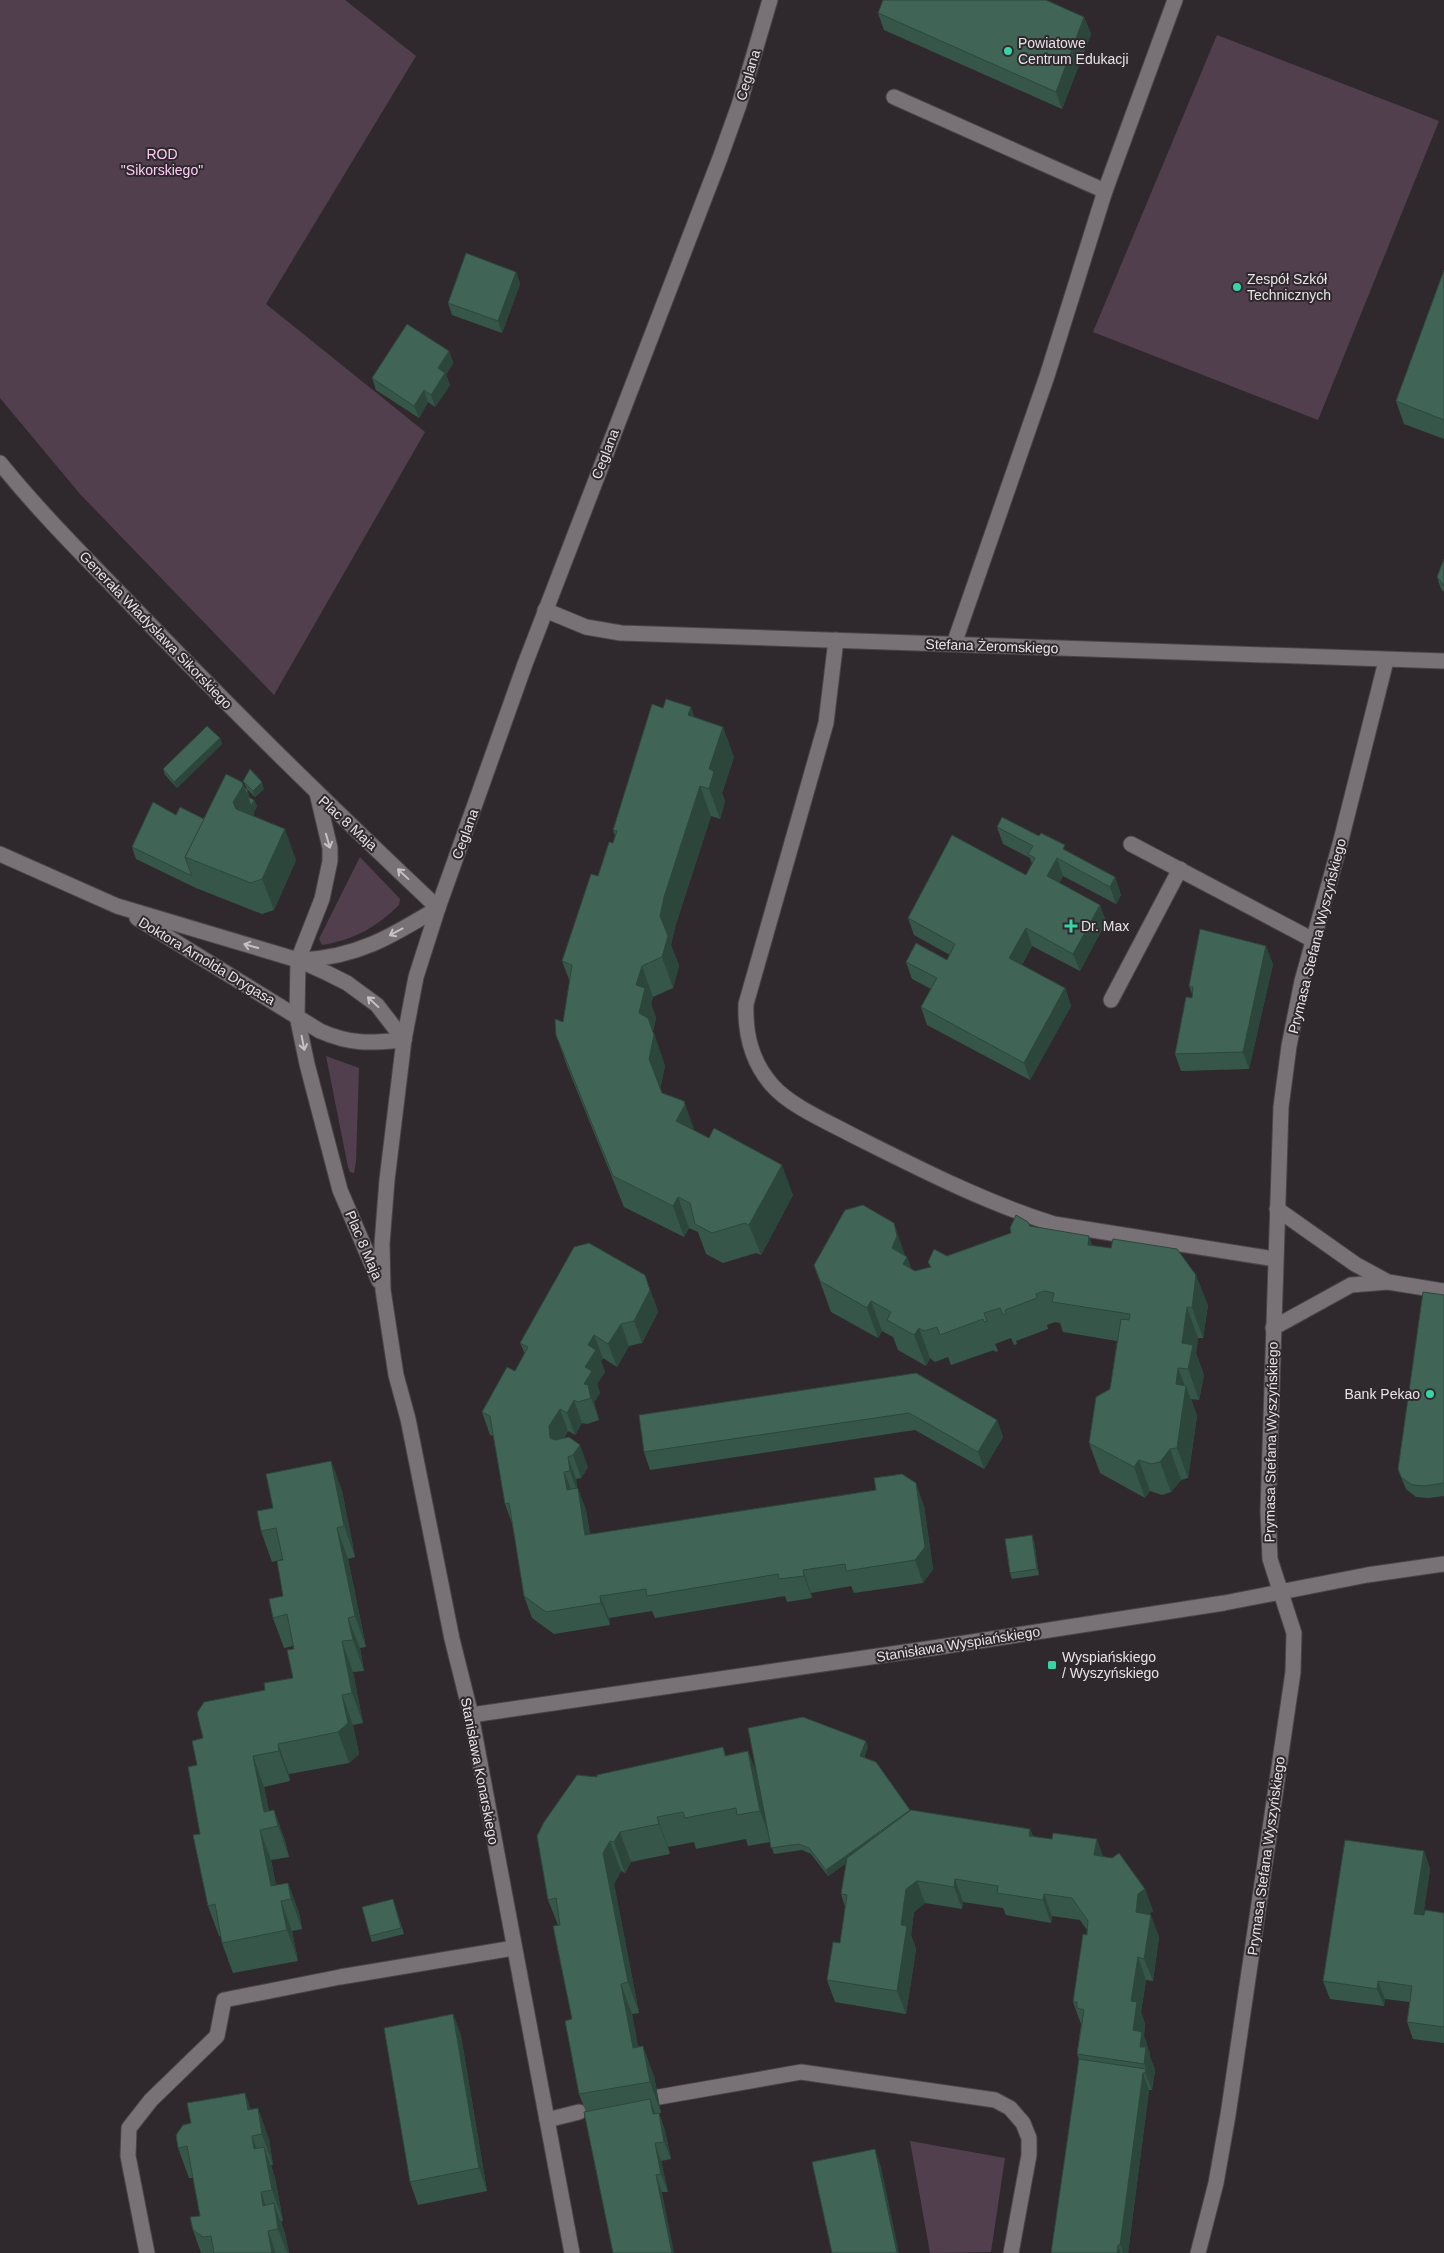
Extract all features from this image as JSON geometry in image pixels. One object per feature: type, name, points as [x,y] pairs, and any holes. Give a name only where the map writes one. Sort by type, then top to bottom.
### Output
[{"type":"street","name":"Ceglana","points":[[438,908],[545,610],[722,151],[770,0]]},
{"type":"street","points":[[954,644],[1047,376],[1105,191],[1175,0]]},
{"type":"street","points":[[894,98],[1105,191]]},
{"type":"street","name":"Generała Władysława Sikorskiego","points":[[0,463],[85,558],[201,678],[317,793]]},
{"type":"street","name":"Stefana Żeromskiego","points":[[545,610],[586,627],[621,633],[1386,661],[1444,661]]},
{"type":"street","points":[[836,640],[826,723],[746,1004],[748,1042],[757,1064],[766,1077],[781,1094],[824,1120],[912,1166],[1021,1214],[1054,1224],[1275,1259]]},
{"type":"street","name":"Prymasa Stefana Wyszyńskiego","points":[[1198,2253],[1216,2184],[1228,2115],[1294,1672],[1294,1632],[1270,1560],[1268,1511],[1277,1209],[1282,1107],[1289,1046],[1313,940],[1340,844],[1386,661]]},
{"type":"street","name":"Plac 8 Maja","points":[[317,793],[438,908],[416,977],[404,1040],[387,1180],[382,1244],[383,1290]]},
{"type":"street","name":"Plac 8 Maja","points":[[317,793],[330,848],[329,872],[322,899],[298,960],[298,1016],[307,1064],[340,1190],[383,1290]]},
{"type":"street","points":[[1131,844],[1313,940]]},
{"type":"street","name":"Doktora Arnolda Drygasa","points":[[0,854],[117,906],[298,1016]]},
{"type":"street","points":[[1111,1000],[1180,869]]},
{"type":"street","name":"Doktora Arnolda Drygasa","points":[[117,906],[298,960]]},
{"type":"street","points":[[298,960],[328,958],[370,946],[400,931],[438,908]]},
{"type":"street","points":[[298,960],[347,983],[366,996],[377,1005],[404,1040]]},
{"type":"street","points":[[298,1016],[320,1031],[352,1042],[363,1044],[404,1040]]},
{"type":"street","points":[[1277,1209],[1354,1264],[1388,1282]]},
{"type":"street","points":[[1273,1328],[1351,1286],[1388,1282],[1444,1291]]},
{"type":"street","name":"Stanisława Konarskiego","points":[[383,1290],[396,1375],[408,1419],[452,1639],[471,1715],[572,2253]]},
{"type":"street","name":"Stanisława Wyspiańskiego","points":[[471,1715],[916,1651],[1224,1603],[1444,1564]]},
{"type":"street","points":[[147,2253],[128,2156],[129,2128],[150,2100],[217,2036],[224,2000],[340,1977],[514,1948]]},
{"type":"street","points":[[658,2097],[801,2072],[995,2100],[1010,2108],[1023,2123],[1029,2138],[1029,2155],[1011,2253]]},
{"type":"street","points":[[547,2120],[579,2112]]},
{"type":"green space","name":"ROD \"Sikorskiego\"","points":[[0,0],[345,0],[416,56],[266,304],[425,432],[274,695],[80,494],[0,398]]},
{"type":"green space","name":"Zespół Szkół Technicznych","points":[[1217,35],[1439,121],[1318,420],[1093,332]]},
{"type":"green space","points":[[360,857],[400,899],[399,905],[382,920],[364,931],[344,940],[322,945],[319,939]]},
{"type":"green space","points":[[326,1056],[359,1068],[354,1173],[350,1172],[348,1167]]},
{"type":"green space","points":[[910,2141],[1005,2158],[991,2252],[930,2253]]},
{"type":"building","name":"Powiatowe Centrum Edukacji","points":[[883,0],[1046,0],[1084,17],[1056,92],[878,13]]},
{"type":"building","points":[[466,253],[516,272],[498,321],[448,303]]},
{"type":"building","points":[[1444,270],[1444,420],[1396,401]]},
{"type":"building","points":[[407,324],[449,351],[438,368],[445,373],[431,395],[424,390],[414,406],[372,378]]},
{"type":"building","points":[[1444,559],[1444,586],[1437,577]]},
{"type":"building","points":[[666,699],[691,707],[688,715],[723,727],[709,769],[714,771],[709,789],[700,786],[664,897],[660,916],[668,936],[662,957],[642,966],[636,985],[645,988],[639,1013],[648,1018],[654,1035],[649,1059],[662,1093],[684,1101],[685,1105],[676,1121],[709,1138],[714,1128],[782,1165],[749,1225],[745,1223],[712,1233],[695,1224],[690,1203],[678,1197],[673,1206],[613,1176],[556,1035],[555,1019],[563,1022],[572,965],[562,961],[591,874],[598,876],[609,842],[613,843],[617,831],[613,830],[652,704],[663,708]]},
{"type":"building","points":[[207,726],[220,738],[174,782],[163,769]]},
{"type":"building","points":[[250,769],[262,782],[253,791],[243,781]]},
{"type":"building","points":[[226,774],[242,782],[243,786],[233,802],[236,809],[285,829],[262,879],[251,883],[185,857]]},
{"type":"building","points":[[248,797],[254,800],[251,806]]},
{"type":"building","points":[[153,802],[176,815],[180,807],[204,819],[185,857],[192,876],[132,847]]},
{"type":"building","points":[[1002,817],[1039,836],[1041,833],[1065,845],[1063,849],[1115,877],[1110,887],[1057,858],[1047,876],[1100,905],[1073,954],[1026,928],[1009,958],[1065,988],[1024,1063],[921,1007],[937,978],[906,962],[916,943],[947,960],[955,944],[908,918],[952,835],[1026,875],[1035,858],[1028,854],[1033,846],[997,827]]},
{"type":"building","points":[[1200,929],[1266,946],[1243,1052],[1175,1054],[1186,997],[1192,998],[1193,987],[1189,986]]},
{"type":"building","points":[[863,1205],[894,1223],[897,1236],[892,1248],[907,1257],[903,1264],[915,1271],[931,1267],[928,1262],[934,1249],[947,1256],[1011,1233],[1010,1228],[1016,1215],[1028,1222],[1030,1226],[1089,1236],[1088,1245],[1111,1248],[1113,1239],[1177,1249],[1196,1275],[1192,1308],[1187,1307],[1182,1343],[1193,1345],[1188,1369],[1178,1368],[1176,1384],[1186,1386],[1177,1448],[1170,1449],[1160,1462],[1151,1464],[1139,1460],[1134,1467],[1089,1443],[1096,1397],[1110,1389],[1121,1319],[1129,1320],[1130,1314],[1052,1302],[1054,1293],[1044,1291],[1036,1294],[1037,1298],[1005,1310],[1006,1314],[1003,1315],[1000,1308],[984,1313],[987,1321],[984,1322],[983,1319],[940,1335],[937,1327],[924,1331],[919,1328],[914,1335],[887,1320],[891,1312],[871,1301],[867,1308],[820,1281],[814,1265],[845,1210]]},
{"type":"building","points":[[589,1243],[645,1275],[650,1290],[634,1321],[621,1324],[608,1344],[594,1335],[588,1345],[596,1350],[585,1367],[592,1371],[584,1384],[588,1385],[591,1398],[578,1402],[574,1400],[567,1413],[560,1409],[549,1426],[550,1438],[555,1440],[569,1437],[580,1445],[573,1455],[568,1457],[570,1471],[564,1472],[567,1490],[578,1488],[585,1535],[876,1490],[874,1478],[902,1474],[916,1483],[925,1547],[915,1560],[846,1571],[845,1564],[803,1570],[804,1576],[779,1579],[778,1574],[647,1596],[646,1589],[600,1596],[601,1603],[546,1612],[524,1596],[509,1503],[505,1504],[490,1416],[482,1412],[507,1367],[515,1371],[528,1347],[520,1343],[574,1247]]},
{"type":"building","name":"Bank Pekao","points":[[1423,1292],[1444,1295],[1444,1483],[1425,1486],[1412,1485],[1401,1477],[1398,1469]]},
{"type":"building","points":[[916,1373],[997,1420],[978,1452],[909,1413],[644,1452],[639,1415]]},
{"type":"building","points":[[331,1461],[344,1526],[337,1528],[355,1616],[348,1618],[353,1640],[342,1641],[352,1693],[342,1695],[348,1723],[338,1732],[278,1744],[279,1751],[253,1756],[264,1812],[274,1810],[278,1826],[260,1830],[271,1886],[288,1883],[291,1899],[281,1901],[287,1930],[222,1943],[215,1904],[208,1906],[193,1835],[200,1834],[188,1767],[197,1765],[192,1741],[203,1738],[197,1713],[204,1702],[265,1690],[264,1683],[293,1678],[287,1650],[294,1649],[287,1614],[273,1618],[269,1599],[283,1596],[277,1561],[283,1560],[276,1528],[261,1531],[257,1511],[273,1508],[266,1474]]},
{"type":"building","points":[[1032,1535],[1037,1569],[1010,1573],[1005,1539]]},
{"type":"building","points":[[803,1717],[866,1741],[860,1756],[876,1762],[910,1810],[826,1870],[809,1848],[799,1844],[771,1848],[748,1728]]},
{"type":"building","points":[[723,1747],[725,1756],[748,1751],[760,1811],[737,1815],[736,1808],[685,1818],[683,1812],[657,1817],[659,1824],[620,1832],[614,1842],[610,1841],[603,1853],[628,1982],[621,1984],[633,2048],[643,2046],[650,2082],[579,2094],[565,2021],[572,2019],[553,1926],[560,1925],[556,1898],[548,1900],[537,1836],[544,1822],[577,1775],[597,1777],[597,1775]]},
{"type":"building","points":[[911,1810],[1030,1829],[1029,1836],[1052,1839],[1053,1833],[1097,1839],[1094,1855],[1112,1858],[1119,1853],[1145,1889],[1138,1894],[1136,1912],[1151,1915],[1144,1959],[1138,1957],[1131,2001],[1137,2002],[1133,2030],[1142,2032],[1140,2047],[1146,2047],[1144,2064],[1077,2054],[1084,2010],[1077,2008],[1077,2002],[1073,2002],[1083,1934],[1087,1935],[1088,1921],[1072,1898],[1044,1894],[1043,1900],[997,1893],[998,1886],[955,1879],[954,1887],[917,1881],[906,1889],[901,1925],[907,1926],[897,1991],[827,1980],[833,1942],[840,1943],[847,1895],[841,1894],[847,1858]]},
{"type":"building","points":[[1345,1840],[1424,1851],[1414,1914],[1424,1915],[1425,1910],[1444,1913],[1444,2027],[1407,2022],[1412,1986],[1378,1981],[1377,1989],[1323,1981]]},
{"type":"building","points":[[393,1899],[401,1928],[370,1936],[362,1907]]},
{"type":"building","points":[[453,2014],[479,2168],[410,2182],[384,2028]]},
{"type":"building","points":[[1079,2059],[1146,2069],[1145,2073],[1143,2073],[1120,2245],[1118,2245],[1117,2253],[1051,2253]]},
{"type":"building","points":[[245,2093],[248,2110],[258,2108],[262,2134],[252,2136],[254,2149],[264,2147],[272,2190],[261,2192],[263,2206],[274,2203],[278,2229],[268,2231],[272,2253],[214,2253],[211,2236],[203,2237],[193,2230],[190,2217],[200,2216],[187,2146],[178,2148],[176,2135],[183,2125],[191,2123],[187,2103]]},
{"type":"building","points":[[650,2099],[653,2114],[659,2113],[664,2142],[655,2143],[661,2174],[656,2175],[672,2253],[613,2253],[584,2112]]},
{"type":"building","points":[[875,2149],[897,2253],[832,2253],[812,2162]]},
{"type":"place","name":"Powiatowe Centrum Edukacji","points":[[1008,51]]},
{"type":"place","name":"Zespół Szkół Technicznych","points":[[1237,287]]},
{"type":"place","name":"Dr. Max","points":[[1071,926]]},
{"type":"place","name":"Bank Pekao","points":[[1430,1394]]},
{"type":"place","name":"Wyspiańskiego / Wyszyńskiego","points":[[1052,1665]]}]
